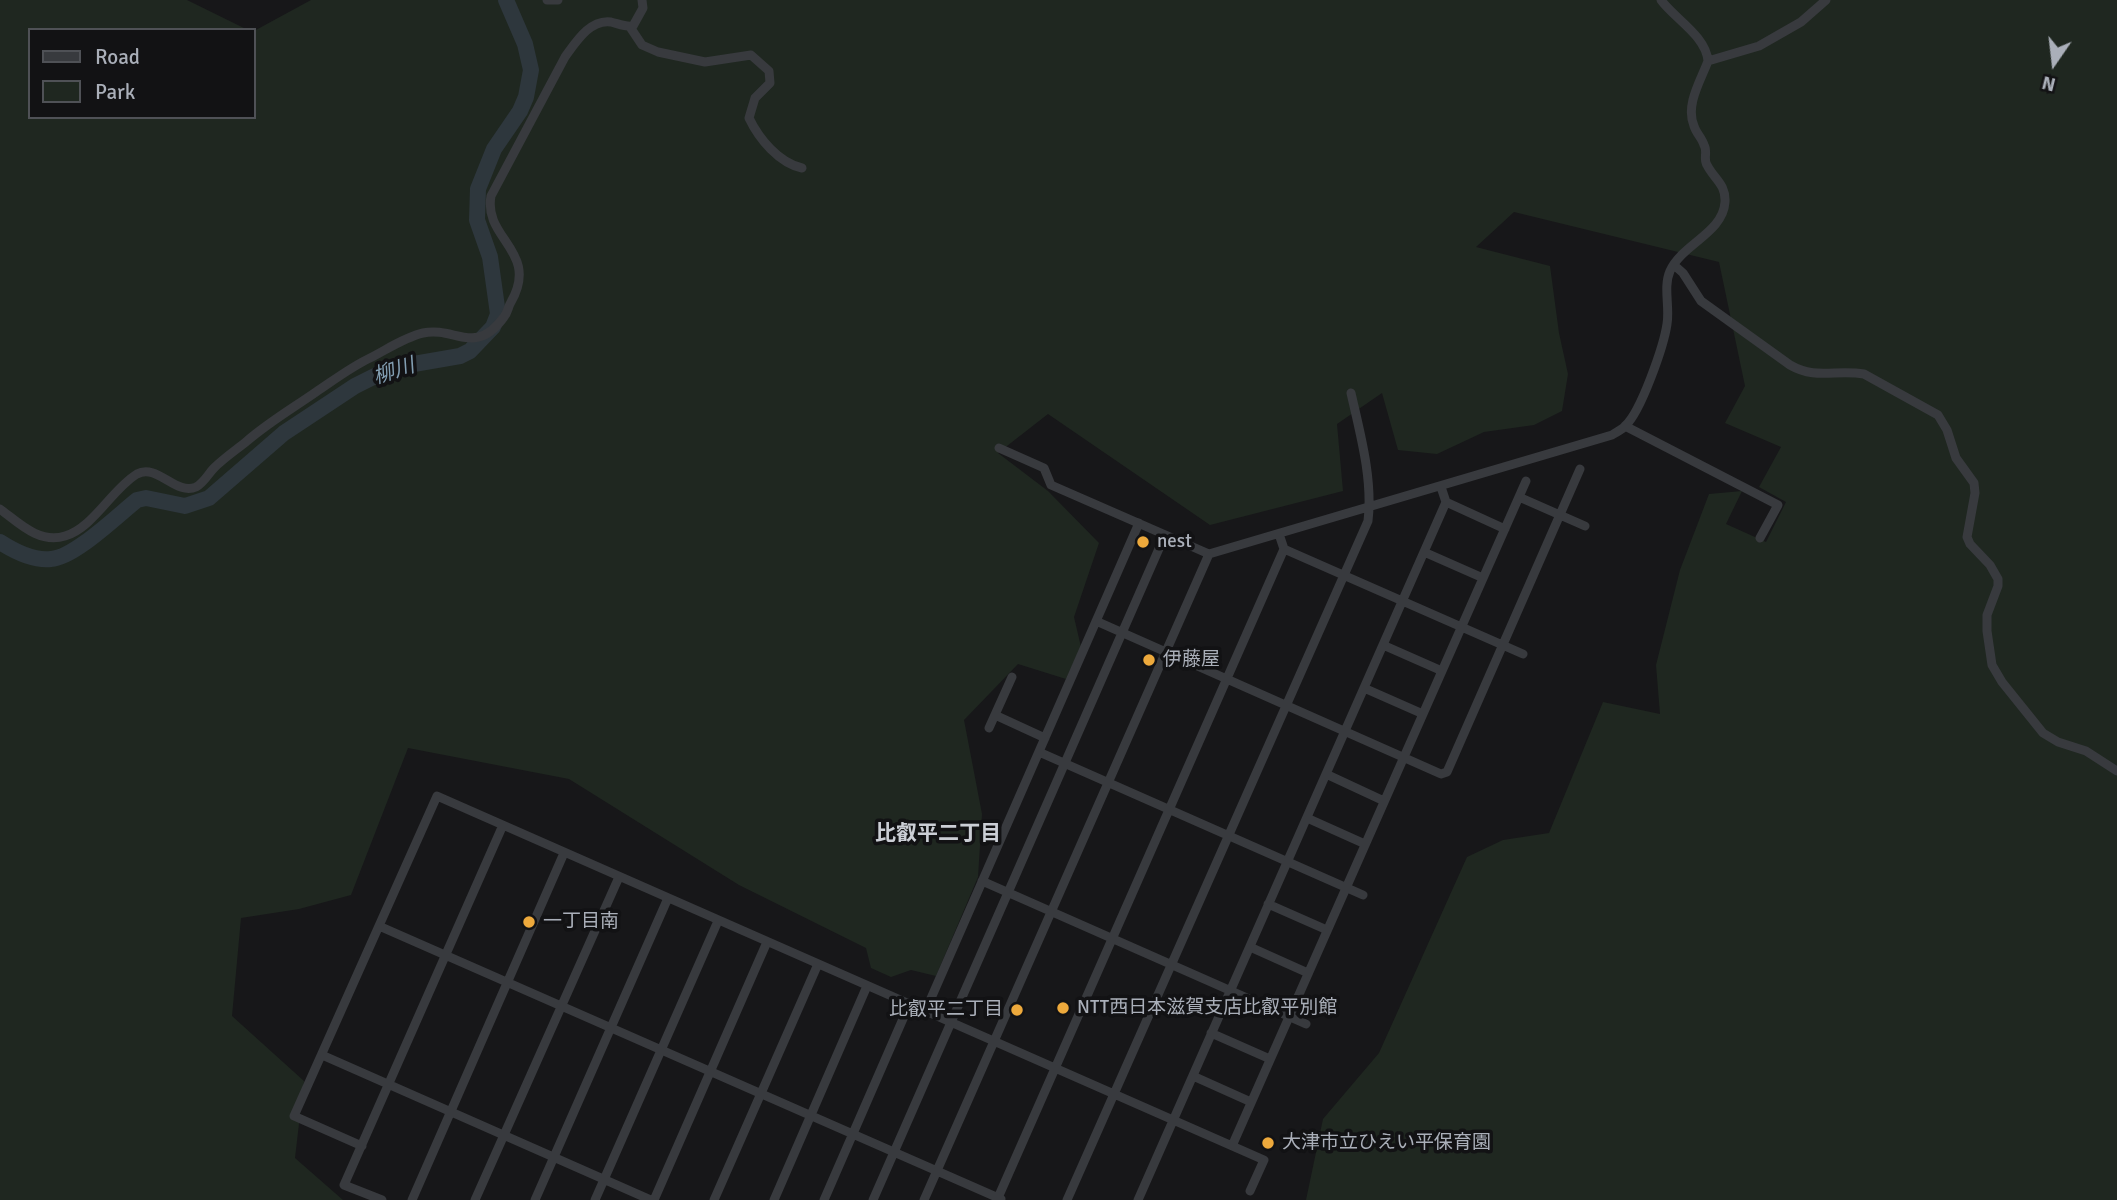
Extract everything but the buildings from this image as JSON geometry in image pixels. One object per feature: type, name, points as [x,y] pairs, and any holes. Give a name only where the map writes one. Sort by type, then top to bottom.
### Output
[{"type":"street","points":[[547,0],[558,0]]},
{"type":"street","points":[[630,27],[640,15],[642,0]]},
{"type":"street","points":[[999,447],[1044,468],[1051,485],[1209,554],[1612,435],[1625,426],[1650,381],[1662,345],[1668,311],[1668,279],[1674,265],[1682,253],[1720,220],[1723,212],[1724,189],[1706,165],[1704,145],[1691,117],[1698,86],[1708,61],[1703,44],[1661,0]]},
{"type":"street","points":[[1708,61],[1759,46],[1801,22],[1826,0]]},
{"type":"street","points":[[0,509],[38,535],[54,538],[68,535],[79,529],[126,482],[140,472],[150,472],[176,485],[195,488],[212,469],[276,418],[353,366],[417,335],[435,333],[469,339],[486,333],[508,312],[516,296],[519,278],[516,257],[489,212],[491,196],[565,57],[580,37],[594,26],[606,22],[630,27],[642,45],[658,52],[705,62],[751,55],[769,71],[770,83],[755,98],[749,118],[755,131],[787,165],[802,168]]},
{"type":"street","points":[[1674,265],[1684,273],[1701,301],[1790,365],[1819,375],[1853,372],[1864,374],[1933,411],[1943,421],[1956,458],[1974,483],[1975,492],[1967,537],[1998,579],[1987,615],[1992,664],[2002,682],[2043,733],[2058,742],[2086,751],[2117,771]]},
{"type":"street","points":[[1067,1200],[1368,521],[1363,445],[1351,393]]},
{"type":"street","points":[[1625,426],[1778,505],[1760,538]]},
{"type":"street","points":[[1096,621],[1441,774],[1447,772],[1580,468]]},
{"type":"street","points":[[1231,1146],[1526,481]]},
{"type":"street","points":[[1138,1200],[1446,502],[1441,487]]},
{"type":"street","points":[[1518,497],[1585,526]]},
{"type":"street","points":[[1446,502],[1505,529]]},
{"type":"street","points":[[925,1012],[1139,523]]},
{"type":"street","points":[[379,926],[999,1199],[1284,549],[1279,534]]},
{"type":"street","points":[[873,1200],[1165,535]]},
{"type":"street","points":[[1284,549],[1523,654]]},
{"type":"street","points":[[1424,552],[1483,578]]},
{"type":"street","points":[[924,1200],[1209,554]]},
{"type":"street","points":[[1383,645],[1442,671]]},
{"type":"street","points":[[989,728],[1012,677]]},
{"type":"street","points":[[1364,688],[1423,714]]},
{"type":"street","points":[[995,715],[1045,738]]},
{"type":"street","points":[[1039,751],[1363,895]]},
{"type":"street","points":[[1326,774],[1384,801]]},
{"type":"street","points":[[362,1146],[294,1116],[437,796],[1264,1160],[1250,1191]]},
{"type":"street","points":[[1307,818],[1365,844]]},
{"type":"street","points":[[382,1200],[344,1185],[503,825]]},
{"type":"street","points":[[412,1200],[564,853]]},
{"type":"street","points":[[475,1200],[619,877]]},
{"type":"street","points":[[982,881],[1306,1024]]},
{"type":"street","points":[[535,1200],[668,898]]},
{"type":"street","points":[[1268,904],[1327,930]]},
{"type":"street","points":[[595,1200],[718,920]]},
{"type":"street","points":[[322,1055],[653,1200],[767,942]]},
{"type":"street","points":[[1250,947],[1308,973]]},
{"type":"street","points":[[714,1200],[817,964]]},
{"type":"street","points":[[774,1200],[867,986]]},
{"type":"street","points":[[824,1200],[909,1005]]},
{"type":"street","points":[[1211,1034],[1270,1059]]},
{"type":"street","points":[[1192,1076],[1251,1102]]},
{"type":"green space","points":[[0,0],[187,0],[244,28],[28,28],[28,119],[256,119],[256,30],[311,0],[2117,0],[2117,1200],[1306,1200],[1323,1119],[1379,1053],[1467,857],[1503,840],[1549,833],[1603,702],[1660,714],[1656,665],[1680,570],[1709,494],[1742,491],[1726,524],[1766,542],[1786,502],[1759,487],[1781,447],[1725,423],[1745,386],[1719,262],[1514,212],[1476,247],[1550,266],[1559,333],[1568,374],[1562,411],[1534,425],[1484,432],[1437,454],[1398,450],[1382,393],[1337,424],[1343,491],[1210,525],[1048,414],[998,453],[1048,491],[1099,543],[1074,617],[1081,647],[1066,679],[1018,664],[964,720],[982,814],[978,877],[936,976],[911,970],[891,977],[871,968],[866,948],[739,885],[569,779],[408,748],[351,895],[299,909],[241,918],[232,1016],[304,1081],[295,1158],[343,1200],[0,1200]]},
{"type":"waterway","name":"柳川","points":[[0,542],[31,557],[61,557],[83,544],[137,500],[146,498],[185,506],[209,498],[284,433],[355,386],[379,374],[408,365],[460,356],[470,351],[493,327],[498,314],[490,257],[477,220],[478,189],[494,149],[520,111],[526,97],[531,70],[525,44],[506,0]]},
{"type":"place","name":"nest","points":[[1143,542]]},
{"type":"place","name":"伊藤屋","points":[[1149,660]]},
{"type":"place","name":"一丁目南","points":[[529,922]]},
{"type":"place","name":"NTT西日本滋賀支店比叡平別館","points":[[1063,1008]]},
{"type":"place","name":"比叡平二丁目","points":[[1017,1010]]},
{"type":"place","name":"大津市立ひえい平保育園","points":[[1268,1143]]},
{"type":"district","name":"比叡平二丁目","points":[[938,834]]}]
